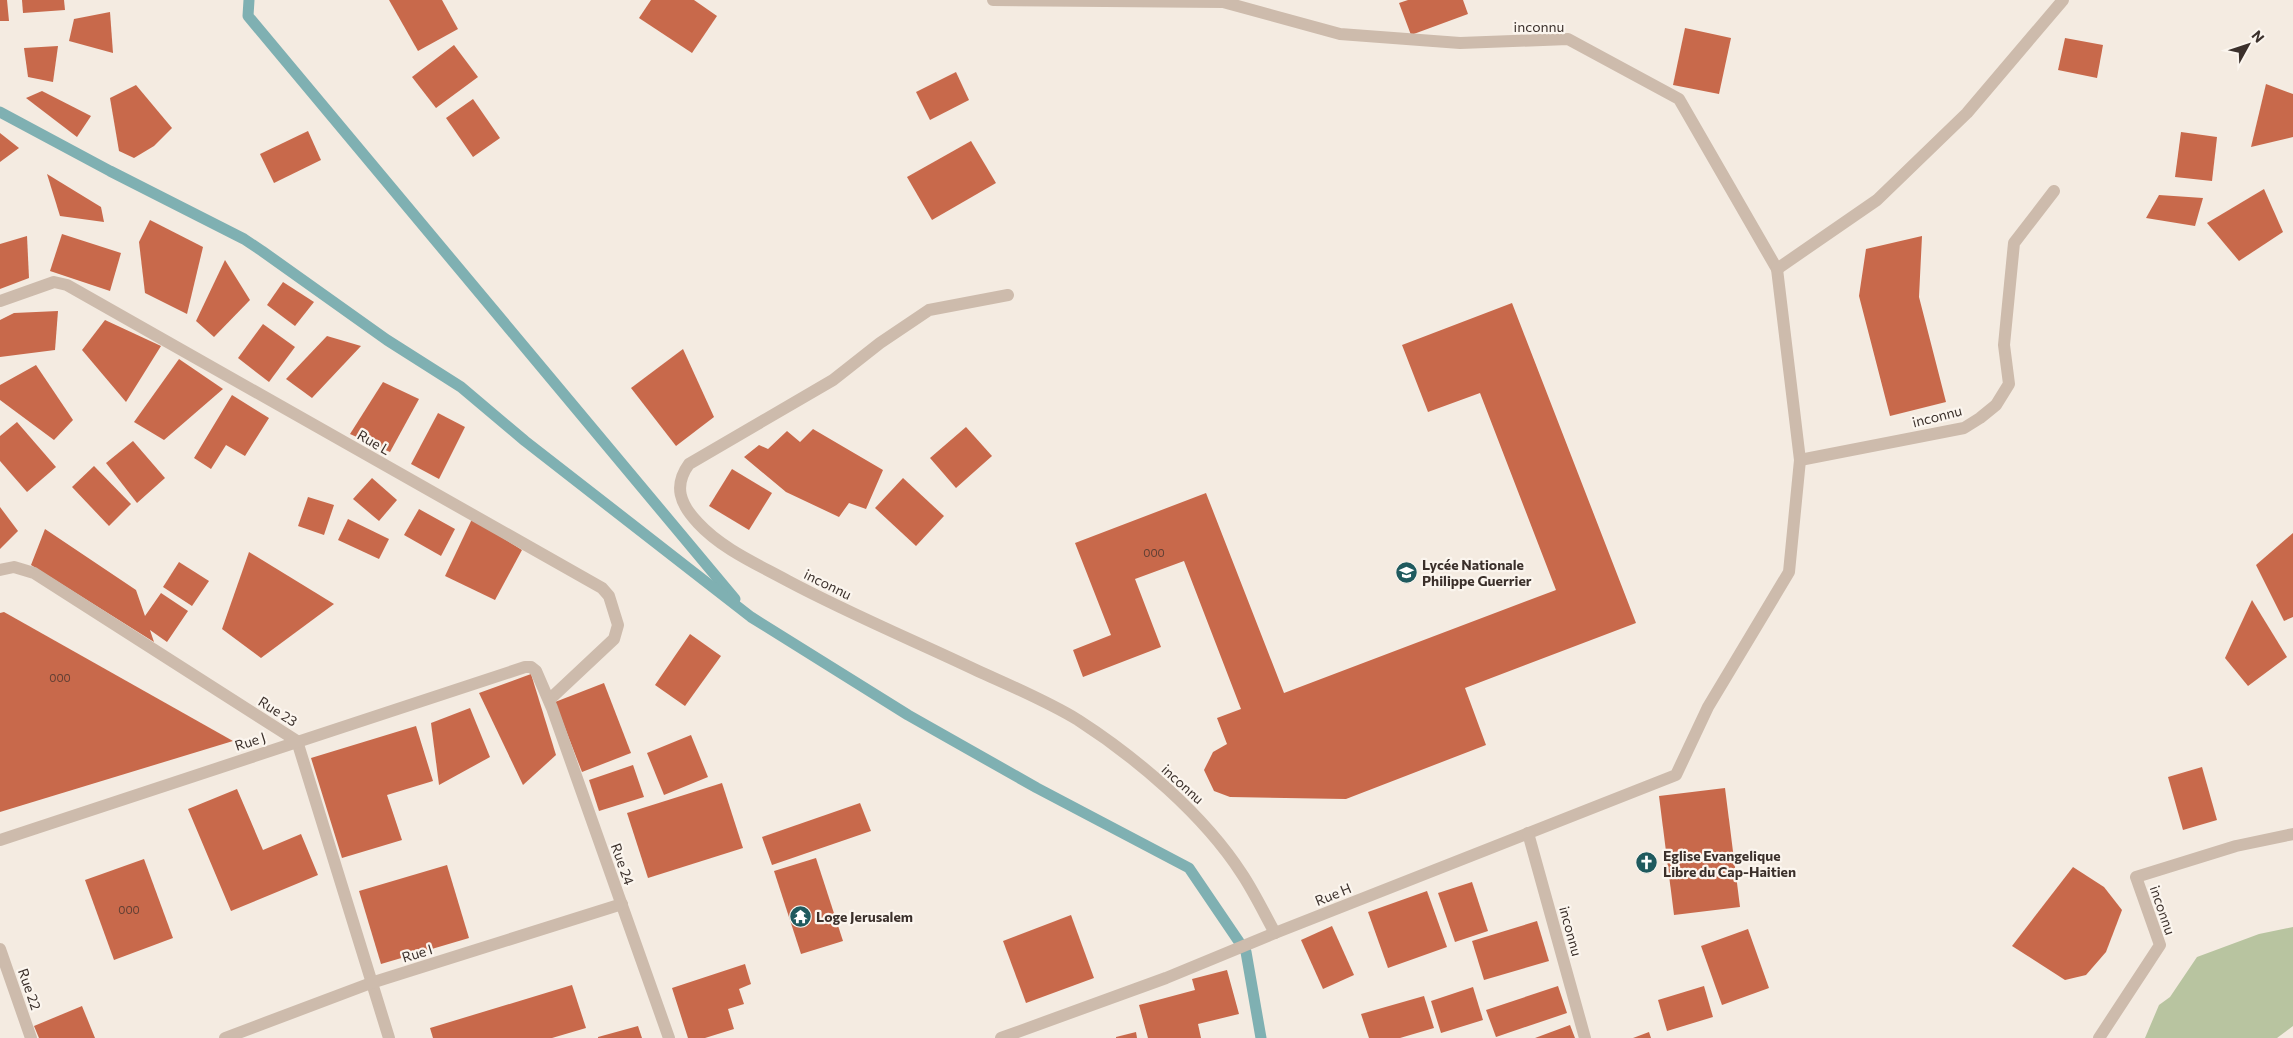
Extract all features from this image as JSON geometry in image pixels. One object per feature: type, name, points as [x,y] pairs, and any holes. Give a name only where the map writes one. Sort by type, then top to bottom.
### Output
[{"type":"street","name":"inconnu","points":[[992,0],[1223,1],[1340,34],[1460,43],[1568,39],[1679,99],[1777,270],[1800,460],[1789,572],[1708,707],[1676,775]]},
{"type":"street","points":[[1777,270],[1877,200],[1967,113],[2063,0]]},
{"type":"street","name":"inconnu","points":[[1800,460],[1964,428],[1996,405],[2008,384],[2004,345],[2014,243],[2054,191]]},
{"type":"street","name":"Rue L","points":[[0,301],[54,282],[67,285],[602,588],[608,596],[618,625],[614,640],[549,700]]},
{"type":"street","name":"inconnu","points":[[1008,295],[929,310],[880,343],[833,380],[689,464],[682,474],[679,490],[684,503],[698,523],[737,554],[817,596],[1016,688],[1077,720],[1123,752],[1188,806],[1242,873],[1275,933]]},
{"type":"street","name":"Rue 23","points":[[1,570],[14,567],[34,574],[297,741],[389,1038]]},
{"type":"street","name":"Rue J","points":[[0,840],[525,666],[532,667],[536,671],[549,700]]},
{"type":"street","name":"Rue 24","points":[[549,700],[669,1038]]},
{"type":"street","name":"Rue H","points":[[1002,1038],[1166,978],[1676,775]]},
{"type":"street","name":"inconnu","points":[[1528,833],[1585,1038]]},
{"type":"street","name":"inconnu","points":[[2099,1038],[2160,945],[2136,878],[2236,846],[2293,834]]},
{"type":"street","name":"Rue I","points":[[224,1038],[372,983],[622,904]]},
{"type":"street","name":"Rue 22","points":[[0,949],[31,1038]]},
{"type":"green space","points":[[2293,927],[2293,1026],[2277,1038],[2145,1038],[2159,1005],[2170,997],[2197,957],[2259,934]]},
{"type":"building","points":[[0,0],[7,0],[9,21],[0,21]]},
{"type":"building","points":[[22,0],[64,0],[65,10],[23,13]]},
{"type":"building","points":[[389,0],[442,0],[458,29],[418,51]]},
{"type":"building","points":[[651,0],[694,0],[717,16],[692,53],[639,18]]},
{"type":"building","points":[[1408,0],[1463,0],[1468,14],[1411,35],[1399,3]]},
{"type":"building","points":[[110,12],[113,53],[69,41],[74,19]]},
{"type":"building","points":[[1685,28],[1731,38],[1719,94],[1673,85]]},
{"type":"building","points":[[2065,38],[2103,45],[2097,78],[2058,70]]},
{"type":"building","points":[[454,45],[478,77],[436,108],[412,77]]},
{"type":"building","points":[[58,46],[53,82],[28,77],[24,48]]},
{"type":"building","points":[[956,72],[969,100],[930,120],[916,92]]},
{"type":"building","points":[[2266,84],[2293,94],[2293,137],[2251,147]]},
{"type":"building","points":[[136,85],[172,128],[154,146],[134,158],[119,151],[110,98]]},
{"type":"building","points":[[42,91],[91,116],[77,137],[26,98]]},
{"type":"building","points":[[473,99],[500,138],[473,157],[446,118]]},
{"type":"building","points":[[308,131],[321,160],[274,183],[260,154]]},
{"type":"building","points":[[2181,132],[2217,137],[2212,181],[2175,177]]},
{"type":"building","points":[[0,133],[19,148],[0,162]]},
{"type":"building","points":[[971,141],[996,183],[932,220],[907,177]]},
{"type":"building","points":[[47,174],[101,207],[104,222],[60,216]]},
{"type":"building","points":[[2264,189],[2283,232],[2239,261],[2207,223]]},
{"type":"building","points":[[2159,195],[2203,198],[2195,226],[2146,218]]},
{"type":"building","points":[[150,220],[203,247],[187,314],[145,293],[139,242]]},
{"type":"building","points":[[62,234],[121,253],[110,291],[50,271]]},
{"type":"building","points":[[27,236],[29,278],[0,289],[0,244]]},
{"type":"building","points":[[1922,236],[1919,297],[1946,402],[1890,416],[1859,296],[1866,249]]},
{"type":"building","points":[[225,260],[250,300],[214,337],[196,321]]},
{"type":"building","points":[[283,282],[314,302],[295,326],[267,305]]},
{"type":"building","points":[[1512,303],[1636,623],[1465,688],[1486,745],[1346,799],[1230,797],[1214,791],[1204,770],[1213,752],[1227,744],[1217,718],[1241,709],[1184,561],[1135,579],[1161,647],[1083,677],[1073,650],[1111,635],[1075,543],[1206,493],[1284,693],[1556,590],[1480,393],[1428,412],[1402,345]]},
{"type":"building","points":[[58,311],[55,350],[0,357],[0,320],[14,313]]},
{"type":"building","points":[[105,320],[161,346],[126,402],[82,350]]},
{"type":"building","points":[[263,324],[295,347],[269,382],[238,358]]},
{"type":"building","points":[[327,336],[361,346],[312,398],[286,379]]},
{"type":"building","points":[[683,349],[714,417],[676,446],[631,388]]},
{"type":"building","points":[[179,359],[223,389],[164,440],[134,422]]},
{"type":"building","points":[[36,365],[73,420],[54,440],[0,400],[0,385]]},
{"type":"building","points":[[383,382],[419,399],[390,452],[350,434]]},
{"type":"building","points":[[232,395],[269,418],[245,456],[226,445],[211,469],[194,458]]},
{"type":"building","points":[[438,413],[465,427],[439,479],[411,464]]},
{"type":"building","points":[[17,422],[56,467],[27,492],[0,461],[0,436]]},
{"type":"building","points":[[966,427],[992,456],[956,488],[930,458]]},
{"type":"building","points":[[813,429],[883,470],[866,509],[849,503],[839,517],[786,492],[744,457],[759,445],[768,449],[787,431],[800,442]]},
{"type":"building","points":[[133,441],[165,478],[137,503],[106,463]]},
{"type":"building","points":[[94,466],[131,504],[109,526],[72,487]]},
{"type":"building","points":[[732,469],[772,493],[749,530],[709,506]]},
{"type":"building","points":[[372,478],[397,500],[379,521],[353,499]]},
{"type":"building","points":[[903,478],[944,516],[916,546],[875,508]]},
{"type":"building","points":[[308,497],[334,505],[324,535],[298,526]]},
{"type":"building","points":[[0,507],[18,531],[0,549]]},
{"type":"building","points":[[419,509],[455,529],[441,556],[404,535]]},
{"type":"building","points":[[348,519],[389,539],[379,559],[338,540]]},
{"type":"building","points":[[472,519],[522,550],[495,600],[445,576]]},
{"type":"building","points":[[45,529],[136,590],[145,616],[161,593],[188,611],[167,642],[150,630],[154,642],[31,565]]},
{"type":"building","points":[[2293,533],[2293,617],[2284,621],[2256,565]]},
{"type":"building","points":[[249,552],[334,604],[261,658],[222,629]]},
{"type":"building","points":[[179,562],[209,581],[192,606],[163,587]]},
{"type":"building","points":[[2252,600],[2287,657],[2248,686],[2225,658]]},
{"type":"building","points":[[4,612],[233,741],[0,812],[0,613]]},
{"type":"building","points":[[690,634],[721,656],[685,706],[655,685]]},
{"type":"building","points":[[531,674],[556,755],[523,785],[479,693]]},
{"type":"building","points":[[604,683],[631,753],[582,772],[555,702]]},
{"type":"building","points":[[470,708],[490,757],[439,785],[431,723]]},
{"type":"building","points":[[416,726],[433,781],[387,795],[402,840],[342,858],[311,758]]},
{"type":"building","points":[[691,735],[708,777],[664,795],[647,753]]},
{"type":"building","points":[[633,765],[644,797],[599,811],[589,780]]},
{"type":"building","points":[[2202,767],[2217,820],[2183,830],[2168,777]]},
{"type":"building","points":[[722,783],[743,848],[648,878],[627,813]]},
{"type":"building","points":[[1725,788],[1740,907],[1674,915],[1659,796]]},
{"type":"building","points":[[237,789],[263,850],[301,834],[318,875],[231,911],[188,809]]},
{"type":"building","points":[[860,803],[871,831],[772,865],[762,837]]},
{"type":"building","points":[[816,858],[843,941],[801,954],[774,871]]},
{"type":"building","points":[[144,859],[173,938],[114,960],[85,880]]},
{"type":"building","points":[[447,865],[469,938],[381,964],[359,891]]},
{"type":"building","points":[[2073,867],[2104,887],[2122,910],[2106,952],[2086,975],[2065,980],[2012,946]]},
{"type":"building","points":[[1472,882],[1488,931],[1455,942],[1438,893]]},
{"type":"building","points":[[1427,891],[1447,947],[1388,968],[1368,912]]},
{"type":"building","points":[[1071,915],[1094,978],[1026,1003],[1003,941]]},
{"type":"building","points":[[1537,921],[1549,961],[1484,980],[1472,941]]},
{"type":"building","points":[[1332,926],[1354,975],[1323,989],[1301,940]]},
{"type":"building","points":[[1748,929],[1769,988],[1722,1005],[1701,946]]},
{"type":"building","points":[[745,964],[751,984],[739,989],[744,1004],[728,1009],[734,1029],[705,1038],[688,1038],[672,988]]},
{"type":"building","points":[[1227,970],[1239,1014],[1198,1024],[1201,1038],[1148,1038],[1139,1005],[1195,990],[1192,979]]},
{"type":"building","points":[[572,985],[586,1028],[552,1038],[433,1038],[430,1028]]},
{"type":"building","points":[[1558,986],[1567,1013],[1496,1037],[1486,1010]]},
{"type":"building","points":[[1704,986],[1713,1017],[1667,1031],[1658,1000]]},
{"type":"building","points":[[1473,987],[1483,1020],[1441,1033],[1431,1001]]},
{"type":"building","points":[[1424,996],[1434,1028],[1400,1038],[1369,1038],[1361,1014]]},
{"type":"building","points":[[82,1006],[95,1038],[39,1038],[34,1026]]},
{"type":"building","points":[[1570,1025],[1575,1038],[1535,1038]]},
{"type":"building","points":[[638,1026],[642,1038],[598,1038],[598,1037]]},
{"type":"building","points":[[1136,1032],[1137,1038],[1116,1038],[1116,1037]]},
{"type":"building","points":[[1649,1032],[1651,1038],[1633,1038]]},
{"type":"waterway","points":[[249,0],[248,16],[735,599]]},
{"type":"waterway","points":[[0,112],[110,171],[244,239],[387,340],[461,387],[525,441],[751,617],[908,715],[1037,788],[1189,868],[1246,952],[1261,1038]]},
{"type":"place","name":"Lycée Nationale Philippe Guerrier","points":[[1406,572]]},
{"type":"place","name":"Eglise Evangelique Libre du Cap-Haitien","points":[[1647,863]]},
{"type":"place","name":"Loge Jerusalem","points":[[800,916]]}]
